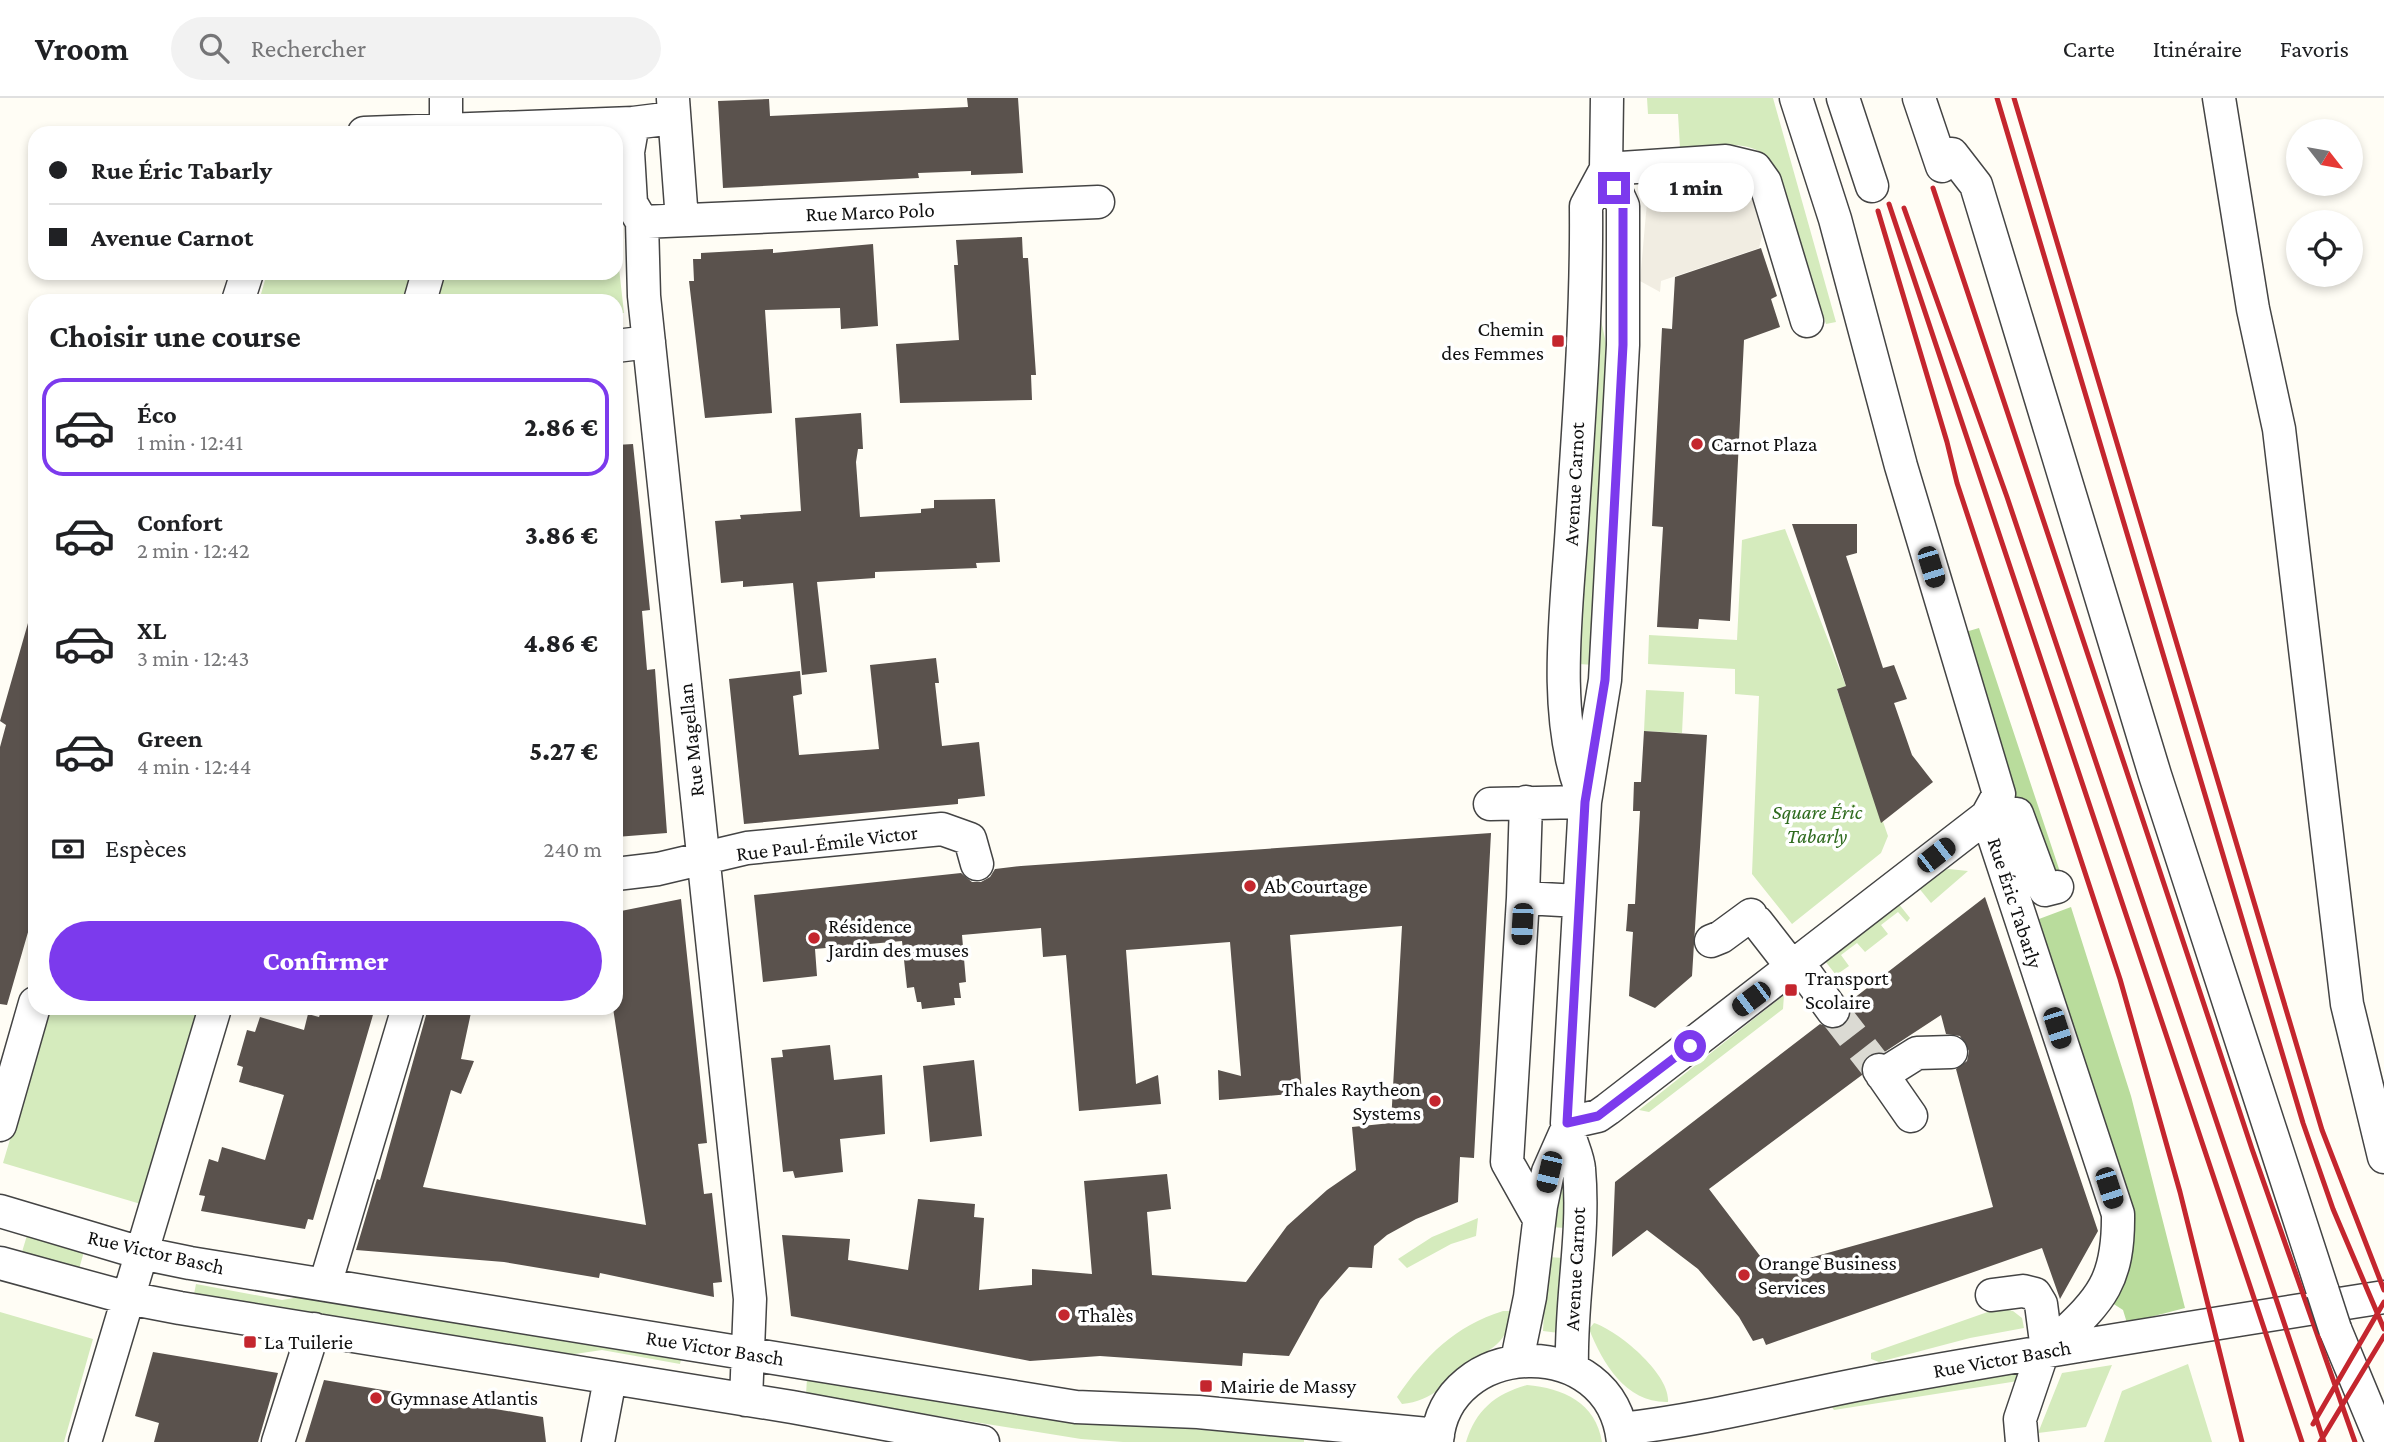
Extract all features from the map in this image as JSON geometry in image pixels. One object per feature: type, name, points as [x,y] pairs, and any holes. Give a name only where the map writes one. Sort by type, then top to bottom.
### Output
[{"type":"street","points":[[446,98],[458,126]]},
{"type":"street","name":"Avenue Carnot","points":[[1517,1360],[1530,1297],[1539,1219],[1549,1172],[1567,1126],[1585,802],[1605,680],[1623,345],[1623,206],[1606,169],[1607,98]]},
{"type":"street","points":[[1796,98],[1835,219],[1901,466],[1999,794],[1987,816]]},
{"type":"street","points":[[1843,98],[1872,186]]},
{"type":"street","points":[[1919,98],[1940,160],[1952,153],[1976,185],[2155,775],[2335,1329],[2382,1442]]},
{"type":"street","points":[[2219,98],[2253,309],[2279,429],[2347,1004],[2384,1157]]},
{"type":"street","points":[[568,126],[633,123],[673,108],[677,129],[682,220]]},
{"type":"street","name":"Rue Magellan","points":[[633,123],[628,152],[631,203],[642,222],[644,296],[750,1298],[746,1400]]},
{"type":"street","points":[[1606,169],[1726,161],[1755,168],[1765,182],[1807,321]]},
{"type":"street","name":"Avenue Carnot","points":[[1585,802],[1575,773],[1563,676],[1576,464],[1586,206],[1606,169]]},
{"type":"street","name":"Rue Marco Polo","points":[[642,222],[1098,202]]},
{"type":"street","points":[[623,345],[649,342]]},
{"type":"street","points":[[1526,802],[1507,1162],[1539,1219]]},
{"type":"street","points":[[1490,804],[1585,802]]},
{"type":"street","points":[[1987,816],[2017,814],[2045,890],[2057,887]]},
{"type":"street","name":"Rue Éric Tabarly","points":[[1567,1126],[1598,1116],[1987,816],[2118,1214],[2119,1248],[2110,1282],[2093,1305],[2045,1350]]},
{"type":"street","name":"Rue Paul-Émile Victor","points":[[623,873],[703,860],[747,848],[942,830],[970,839],[977,863]]},
{"type":"street","points":[[1523,898],[1579,901]]},
{"type":"street","points":[[1711,941],[1754,918],[1833,1011]]},
{"type":"street","points":[[0,1125],[32,1015]]},
{"type":"street","points":[[85,1442],[213,1015]]},
{"type":"street","points":[[325,1285],[406,1015]]},
{"type":"street","points":[[1911,1116],[1880,1072],[1917,1053],[1951,1052]]},
{"type":"street","name":"Avenue Carnot","points":[[1567,1126],[1579,1167],[1580,1231],[1571,1331],[1572,1368]]},
{"type":"street","name":"Rue Victor Basch","points":[[0,1211],[141,1253],[1076,1407],[1198,1412],[1438,1438]]},
{"type":"street","points":[[0,1264],[128,1298],[610,1380],[746,1400],[894,1434],[984,1442]]},
{"type":"street","points":[[1992,1295],[2024,1291],[2035,1294],[2041,1304],[2045,1350],[2020,1419],[2022,1442]]},
{"type":"street","name":"Rue Victor Basch","points":[[1622,1435],[1808,1393],[2045,1350],[2384,1297]]},
{"type":"street","points":[[278,1442],[314,1329]]},
{"type":"street","points":[[1438,1438],[1447,1410],[1465,1386],[1489,1369],[1517,1360],[1539,1360],[1572,1368],[1588,1379],[1609,1401],[1622,1435]]},
{"type":"street","points":[[598,1442],[610,1380]]},
{"type":"green space","points":[[1647,98],[1773,98],[1836,322],[1826,324],[1771,161],[1753,148],[1741,146],[1680,148],[1678,114],[1648,114]]},
{"type":"green space","points":[[1598,252],[1603,252],[1600,316],[1609,357],[1595,665],[1578,664]]},
{"type":"green space","points":[[265,280],[620,280],[622,294],[261,294]]},
{"type":"green space","name":"Square Éric Tabarly","points":[[1785,529],[1846,686],[1837,690],[1888,836],[1881,853],[1792,924],[1752,874],[1759,696],[1735,694],[1735,669],[1648,664],[1649,635],[1737,640],[1742,540]]},
{"type":"green space","points":[[1979,628],[2063,881],[2046,869],[2020,801],[2012,792],[1962,633]]},
{"type":"green space","points":[[1646,690],[1684,692],[1682,733],[1644,731]]},
{"type":"green space","points":[[1939,871],[1968,871],[1931,903],[1918,887]]},
{"type":"green space","points":[[1898,903],[1910,918],[1907,922],[1898,912],[1881,925],[1888,934],[1865,952],[1857,943],[1841,955],[1849,966],[1836,975],[1825,961]]},
{"type":"green space","points":[[2071,907],[2131,1096],[2185,1308],[2127,1323],[2123,1310],[2109,1301],[2129,1268],[2132,1234],[2128,1207],[2039,919]]},
{"type":"green space","points":[[1784,995],[1783,1009],[1649,1112],[1639,1110]]},
{"type":"green space","points":[[47,1015],[199,1015],[144,1205],[3,1163]]},
{"type":"green space","points":[[1565,1158],[1566,1228],[1548,1227]]},
{"type":"green space","points":[[1478,1218],[1476,1236],[1451,1244],[1407,1268],[1398,1259],[1432,1237]]},
{"type":"green space","points":[[28,1232],[85,1248],[79,1269],[22,1252]]},
{"type":"green space","points":[[1547,1257],[1565,1258],[1559,1333],[1543,1331]]},
{"type":"green space","points":[[196,1284],[282,1300],[311,1295],[682,1355],[680,1364],[602,1350],[568,1355],[194,1294]]},
{"type":"green space","points":[[1999,1308],[2013,1311],[2022,1318],[2024,1328],[1970,1338],[1879,1362],[1871,1359],[1871,1353]]},
{"type":"green space","points":[[1503,1311],[1513,1311],[1507,1330],[1497,1344],[1431,1395],[1402,1404],[1397,1397],[1442,1344],[1470,1325]]},
{"type":"green space","points":[[0,1312],[93,1339],[64,1442],[0,1442]]},
{"type":"green space","points":[[1594,1323],[1617,1335],[1642,1355],[1661,1379],[1667,1391],[1668,1402],[1653,1401],[1640,1396],[1618,1379],[1601,1355],[1589,1329]]},
{"type":"green space","points":[[2188,1364],[2212,1442],[2104,1442],[2122,1391]]},
{"type":"green space","points":[[2112,1365],[2086,1427],[2038,1433],[2062,1373]]},
{"type":"green space","points":[[2020,1373],[2018,1381],[1834,1410],[1830,1404]]},
{"type":"green space","points":[[807,1378],[1083,1420],[1304,1438],[1304,1442],[1123,1442],[1081,1439],[806,1395]]},
{"type":"green space","points":[[1527,1385],[1553,1390],[1576,1400],[1593,1417],[1602,1442],[1466,1442],[1475,1421],[1488,1405],[1505,1393]]},
{"type":"shaded area","points":[[1733,175],[1749,185],[1762,236],[1759,248],[1661,281],[1660,292],[1640,281],[1648,191],[1655,179]]},
{"type":"building","points":[[967,98],[1018,98],[1023,173],[918,173],[919,178],[723,188],[718,101],[769,99],[770,116],[968,107]]},
{"type":"building","points":[[1022,237],[1023,258],[1028,258],[1036,375],[1031,375],[1032,400],[900,403],[896,344],[959,340],[954,265],[958,265],[956,240]]},
{"type":"building","points":[[873,244],[878,326],[841,329],[840,308],[765,310],[772,413],[705,418],[689,281],[694,281],[693,259],[701,259],[701,253],[773,249],[773,253]]},
{"type":"building","name":"Carnot Plaza","points":[[1761,248],[1777,296],[1771,299],[1780,327],[1744,340],[1730,621],[1699,619],[1698,629],[1657,627],[1663,527],[1652,526],[1662,328],[1672,329],[1675,277]]},
{"type":"building","points":[[861,413],[863,449],[858,449],[856,462],[860,517],[921,513],[921,509],[934,508],[934,500],[995,499],[1000,562],[976,563],[977,568],[875,572],[875,578],[817,582],[827,672],[802,675],[793,583],[743,587],[743,581],[721,583],[715,521],[741,519],[740,515],[801,511],[795,418]]},
{"type":"building","points":[[633,444],[650,610],[642,611],[647,670],[655,669],[667,833],[623,836],[623,445]]},
{"type":"building","points":[[1792,524],[1857,524],[1857,553],[1846,556],[1883,668],[1894,665],[1907,699],[1894,703],[1912,755],[1933,782],[1881,823],[1837,689],[1846,686]]},
{"type":"building","points":[[28,623],[28,932],[7,1005],[0,1004],[0,747],[6,725],[0,721]]},
{"type":"building","points":[[936,658],[939,683],[935,683],[942,746],[979,742],[985,796],[958,799],[958,804],[744,824],[729,679],[800,671],[802,694],[793,696],[799,755],[879,749],[870,665]]},
{"type":"building","points":[[1644,731],[1707,735],[1692,976],[1655,1008],[1629,996],[1633,932],[1626,931],[1628,904],[1635,904],[1640,811],[1633,811],[1634,782],[1641,782]]},
{"type":"building","name":"Thales Raytheon Systems","points":[[1491,833],[1474,1158],[1460,1157],[1458,1202],[1416,1219],[1387,1235],[1374,1246],[1372,1268],[1349,1267],[1320,1300],[1289,1356],[1243,1353],[1242,1366],[1100,1356],[1030,1361],[791,1316],[782,1235],[850,1239],[848,1260],[908,1270],[918,1199],[975,1204],[974,1217],[984,1218],[979,1290],[1032,1285],[1032,1269],[1092,1274],[1084,1181],[1167,1174],[1171,1209],[1147,1212],[1152,1275],[1246,1282],[1287,1226],[1327,1190],[1356,1170],[1352,1127],[1391,1123],[1402,926],[1290,935],[1302,1093],[1219,1100],[1218,1070],[1241,1076],[1230,942],[1126,950],[1136,1084],[1158,1075],[1161,1104],[1079,1111],[1066,955],[1043,957],[1041,928],[962,935],[966,982],[959,983],[961,998],[954,998],[955,1005],[922,1009],[921,1002],[917,1002],[914,987],[907,988],[902,941],[815,949],[817,976],[763,982],[754,895],[961,873],[972,882],[981,882],[990,877],[995,869],[1021,866]]},
{"type":"building","points":[[1985,897],[2098,1231],[2060,1299],[2042,1248],[1766,1345],[1763,1338],[1753,1341],[1739,1317],[1698,1269],[1647,1230],[1612,1257],[1615,1182],[1820,1024],[1834,1029],[1844,1025],[1850,1018],[1849,1002]],"holes":[[[1941,1015],[1946,1034],[1960,1036],[1969,1051],[1967,1061],[1956,1069],[1993,1207],[1770,1269],[1709,1189],[1862,1075],[1862,1063],[1868,1055],[1883,1053]]]},
{"type":"building","points":[[681,899],[707,1143],[698,1144],[704,1194],[712,1193],[722,1282],[713,1283],[714,1297],[600,1273],[599,1278],[504,1262],[356,1250],[377,1179],[380,1180],[426,1015],[470,1015],[461,1059],[474,1061],[461,1094],[451,1090],[423,1187],[646,1225],[614,1015],[623,1015],[623,911]]},
{"type":"building","points":[[308,1015],[373,1015],[313,1220],[308,1219],[305,1229],[201,1211],[205,1196],[199,1195],[209,1159],[218,1162],[222,1147],[265,1160],[284,1095],[239,1082],[243,1067],[237,1065],[247,1030],[255,1032],[260,1017],[304,1030]]},
{"type":"building","points":[[830,1045],[834,1080],[882,1075],[885,1134],[840,1139],[843,1172],[795,1178],[793,1171],[783,1172],[771,1058],[783,1057],[782,1050]]},
{"type":"building","points":[[974,1060],[982,1136],[930,1142],[923,1066]]},
{"type":"building","points":[[153,1352],[278,1373],[258,1442],[154,1442],[159,1423],[135,1416]]},
{"type":"building","name":"Gymnase Atlantis","points":[[324,1380],[543,1417],[546,1442],[305,1442]]},
{"type":"tunnel","points":[[1833,1011],[1879,1070]]},
{"type":"railway","points":[[1997,98],[2303,1123],[2333,1209],[2384,1329]]},
{"type":"railway","points":[[2014,98],[2322,1130],[2384,1290]]},
{"type":"railway","points":[[1933,188],[2252,1149],[2355,1442]]},
{"type":"railway","points":[[1889,204],[2302,1442]]},
{"type":"railway","points":[[1904,208],[2007,497],[2324,1442]]},
{"type":"railway","points":[[1878,211],[1957,483],[2120,979],[2180,1192],[2242,1442]]},
{"type":"railway","points":[[2313,1424],[2384,1302]]},
{"type":"railway","points":[[2320,1442],[2384,1336]]},
{"type":"place","name":"Chemin des Femmes","points":[[1558,341]]},
{"type":"place","name":"Carnot Plaza","points":[[1697,444]]},
{"type":"place","name":"Ab Courtage","points":[[1250,886]]},
{"type":"place","name":"Résidence Jardin des muses","points":[[814,938]]},
{"type":"place","name":"Transport Scolaire","points":[[1791,990]]},
{"type":"place","name":"Thales Raytheon Systems","points":[[1435,1101]]},
{"type":"place","name":"Orange Business Services","points":[[1744,1275]]},
{"type":"place","name":"Thalès","points":[[1064,1315]]},
{"type":"place","name":"La Tuilerie","points":[[250,1342]]},
{"type":"place","name":"Mairie de Massy","points":[[1206,1386]]},
{"type":"place","name":"Gymnase Atlantis","points":[[376,1398]]},
{"type":"route","points":[[1614,188],[1623,206],[1623,345],[1605,680],[1585,802],[1567,1123],[1598,1116],[1690,1046]]}]
